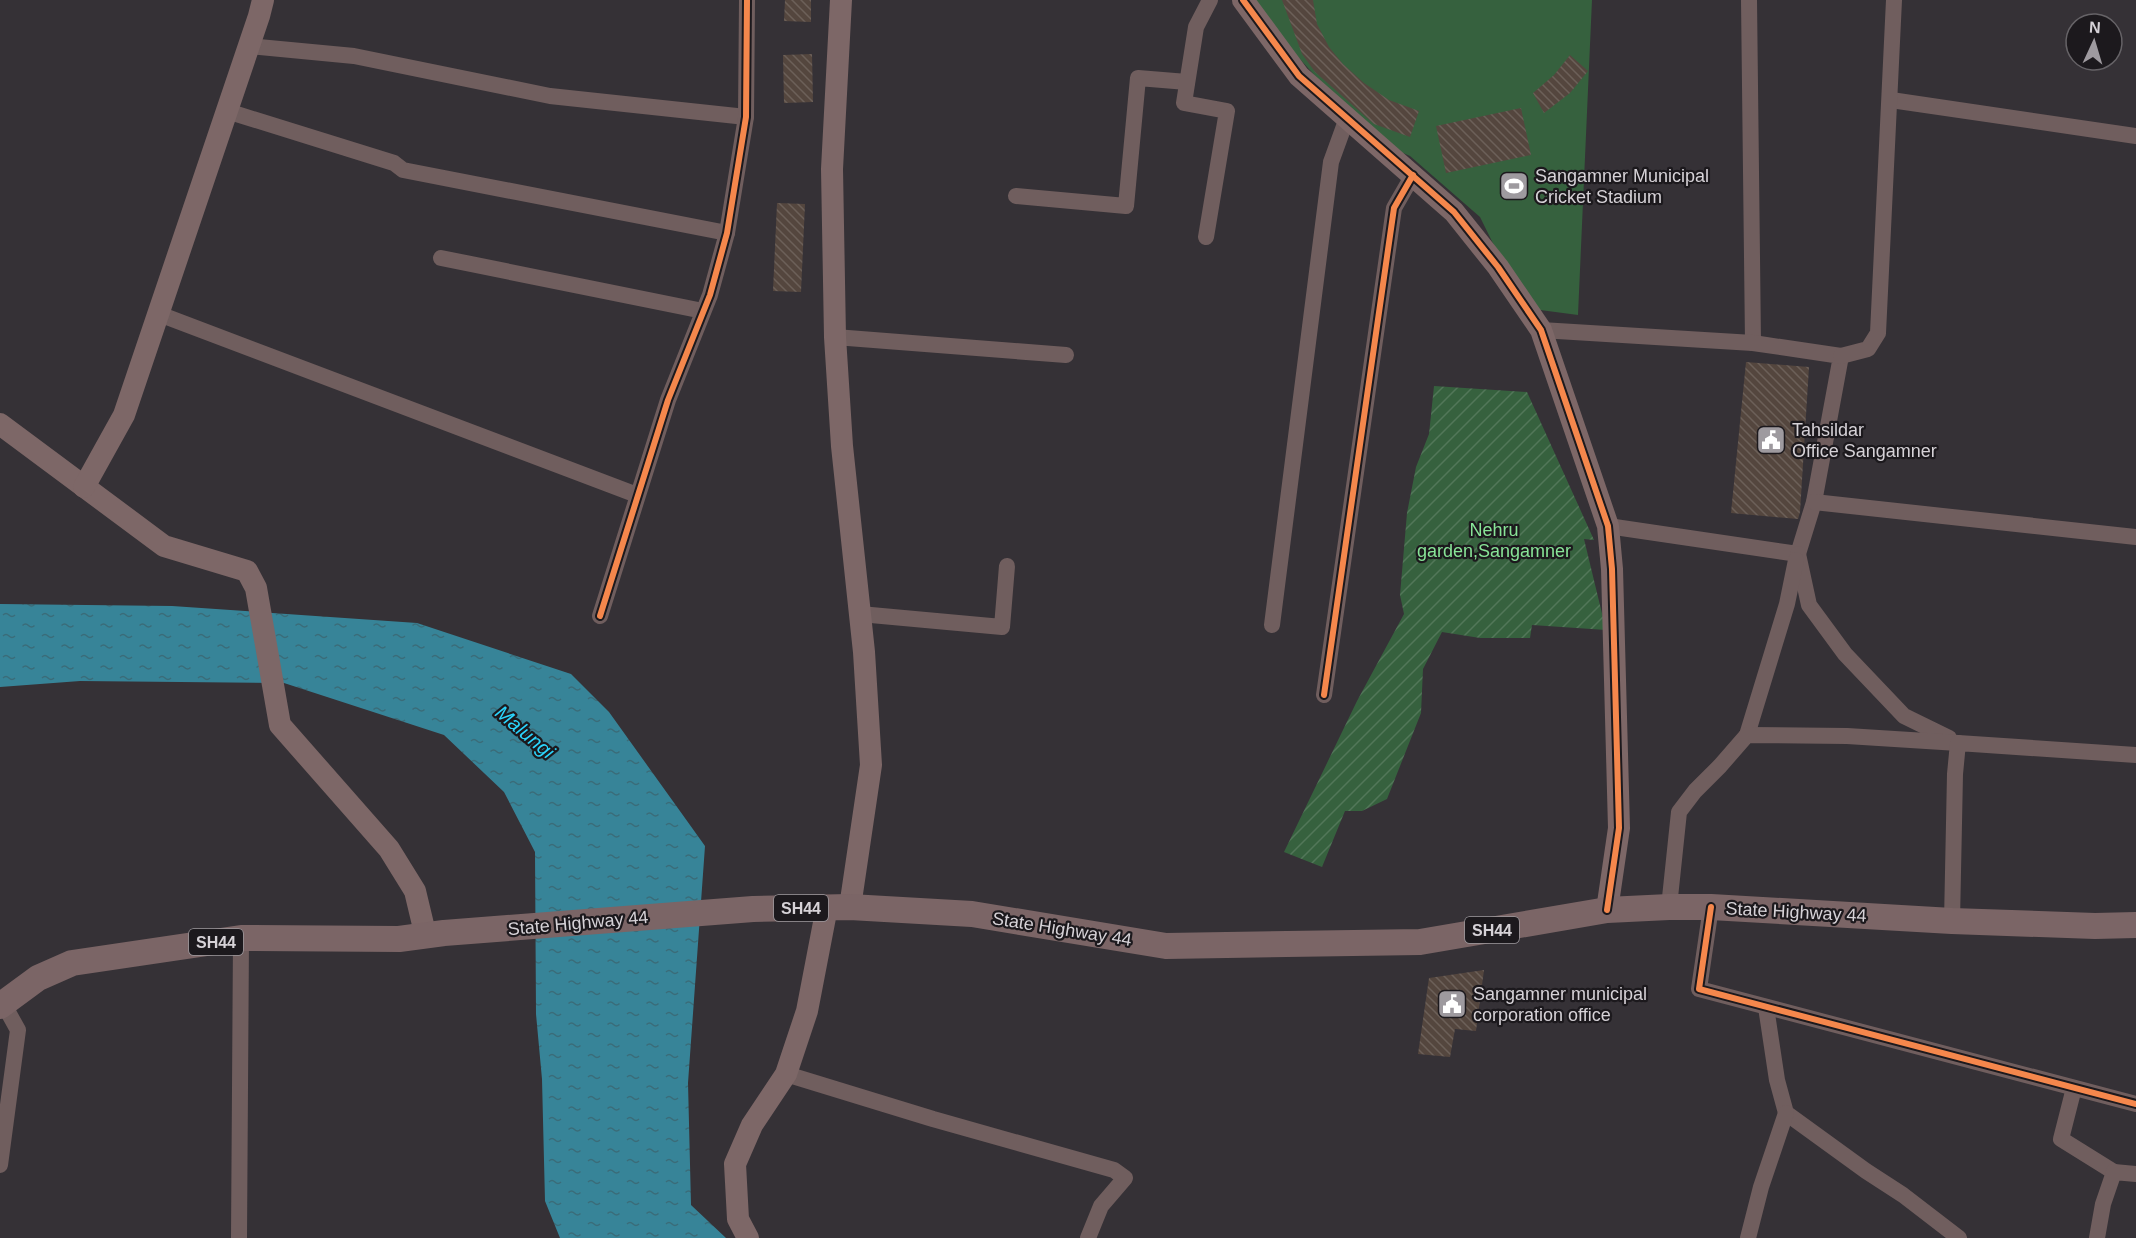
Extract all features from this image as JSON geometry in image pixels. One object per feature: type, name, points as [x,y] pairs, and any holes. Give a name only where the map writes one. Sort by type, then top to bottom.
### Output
[{"type":"main road","name":"State Highway 44","points":[[2,1004],[38,978],[72,963],[241,938],[399,939],[753,909],[839,907],[972,914],[1166,946],[1420,942],[1607,910],[1669,907],[1711,907],[1952,921],[2136,926]]},
{"type":"street","points":[[84,487],[124,415],[263,0]]},
{"type":"street","points":[[600,616],[668,400],[710,295],[727,233],[746,117],[747,0]]},
{"type":"street","points":[[748,1238],[738,1219],[735,1164],[752,1125],[786,1074],[839,907],[871,765],[864,652],[842,446],[836,338],[832,169],[841,0]]},
{"type":"street","points":[[1206,237],[1227,111],[1184,102],[1197,27],[1210,0]]},
{"type":"street","points":[[1243,0],[1299,76],[1454,212],[1484,248],[1541,330],[1608,526],[1612,581],[1619,828],[1607,910]]},
{"type":"street","points":[[1749,0],[1753,343]]},
{"type":"street","points":[[1541,330],[1753,343],[1841,356],[1868,350],[1878,333],[1891,100],[1894,0]]},
{"type":"street","points":[[249,46],[354,56],[550,96],[746,117]]},
{"type":"street","points":[[1016,196],[1126,206],[1138,78],[1187,82]]},
{"type":"street","points":[[1891,100],[2136,136]]},
{"type":"street","points":[[227,111],[393,164],[403,170],[727,233]]},
{"type":"street","points":[[1272,625],[1331,162],[1347,118]]},
{"type":"street","points":[[1324,695],[1394,208],[1413,175]]},
{"type":"street","points":[[441,258],[703,311]]},
{"type":"street","points":[[159,314],[637,495]]},
{"type":"street","points":[[836,338],[1066,355]]},
{"type":"street","points":[[1669,907],[1679,812],[1695,790],[1747,735],[1787,604],[1798,554],[1814,502],[1841,356]]},
{"type":"street","points":[[0,424],[164,546],[247,571],[256,588],[280,725],[388,849],[415,891],[435,935]]},
{"type":"street","points":[[1814,502],[2136,537]]},
{"type":"street","points":[[1608,526],[1798,554]]},
{"type":"street","points":[[1798,554],[1809,605],[1845,654],[1904,716],[1958,743]]},
{"type":"street","points":[[860,614],[1002,627],[1007,566]]},
{"type":"street","points":[[1747,735],[1846,735],[2136,755]]},
{"type":"street","points":[[1952,921],[1954,774],[1958,743]]},
{"type":"street","points":[[1711,907],[1699,988],[2136,1104]]},
{"type":"street","points":[[239,1238],[241,938]]},
{"type":"street","points":[[0,1165],[18,1030],[2,1004]]},
{"type":"street","points":[[1752,1237],[1786,1113],[1777,1080],[1766,1007]]},
{"type":"street","points":[[786,1074],[933,1119],[1114,1170],[1125,1178],[1101,1206],[1088,1238]]},
{"type":"street","points":[[2074,1088],[2061,1139],[2114,1172],[2136,1174]]},
{"type":"street","points":[[1786,1113],[1903,1195],[1959,1238]]},
{"type":"street","points":[[2097,1238],[2103,1204],[2114,1172]]},
{"type":"green space","name":"Sangamner Municipal Cricket Stadium","points":[[1254,0],[1592,0],[1578,315],[1525,308],[1480,217],[1410,156],[1394,149],[1344,108],[1290,48]]},
{"type":"green space","name":"Nehru garden,Sangamner","points":[[1434,386],[1527,392],[1594,540],[1584,539],[1606,630],[1532,625],[1530,638],[1480,638],[1442,632],[1423,669],[1421,713],[1387,799],[1362,811],[1345,811],[1322,867],[1284,852],[1357,701],[1404,614],[1400,595],[1407,513],[1416,467],[1429,434]]},
{"type":"water","name":"Malungi","points":[[0,604],[172,606],[417,623],[571,674],[609,712],[705,846],[688,1083],[691,1205],[726,1238],[560,1238],[545,1201],[542,1079],[536,1014],[535,852],[504,792],[444,735],[284,683],[80,681],[0,687]]},
{"type":"building","points":[[785,0],[811,0],[811,22],[784,21]]},
{"type":"building","points":[[1282,0],[1313,0],[1317,24],[1329,47],[1343,64],[1364,83],[1389,100],[1419,111],[1410,137],[1374,124],[1315,72],[1302,54]]},
{"type":"building","points":[[812,54],[813,102],[784,103],[783,55]]},
{"type":"building","points":[[1570,55],[1588,71],[1570,93],[1544,113],[1533,93],[1554,75]]},
{"type":"building","points":[[1521,108],[1531,155],[1446,173],[1436,126]]},
{"type":"building","points":[[777,203],[805,204],[801,292],[773,291]]},
{"type":"building","name":"Tahsildar Office Sangamner","points":[[1746,362],[1809,367],[1798,519],[1731,513]]},
{"type":"building","name":"Sangamner municipal corporation office","points":[[1484,970],[1476,1031],[1455,1029],[1450,1057],[1418,1054],[1429,978]]},
{"type":"cycle path","points":[[600,616],[668,400],[710,295],[727,233],[746,117],[747,0]]},
{"type":"cycle path","points":[[1243,0],[1299,76],[1454,212],[1498,267],[1541,330],[1608,526],[1612,569],[1619,828],[1607,910]]},
{"type":"cycle path","points":[[1324,695],[1394,208],[1413,175]]},
{"type":"cycle path","points":[[1711,907],[1699,989],[2136,1104]]},
{"type":"place","name":"Sangamner Municipal Cricket Stadium","points":[[1514,186]]},
{"type":"place","name":"Tahsildar Office Sangamner","points":[[1771,440]]},
{"type":"place","name":"Sangamner municipal corporation office","points":[[1452,1004]]}]
